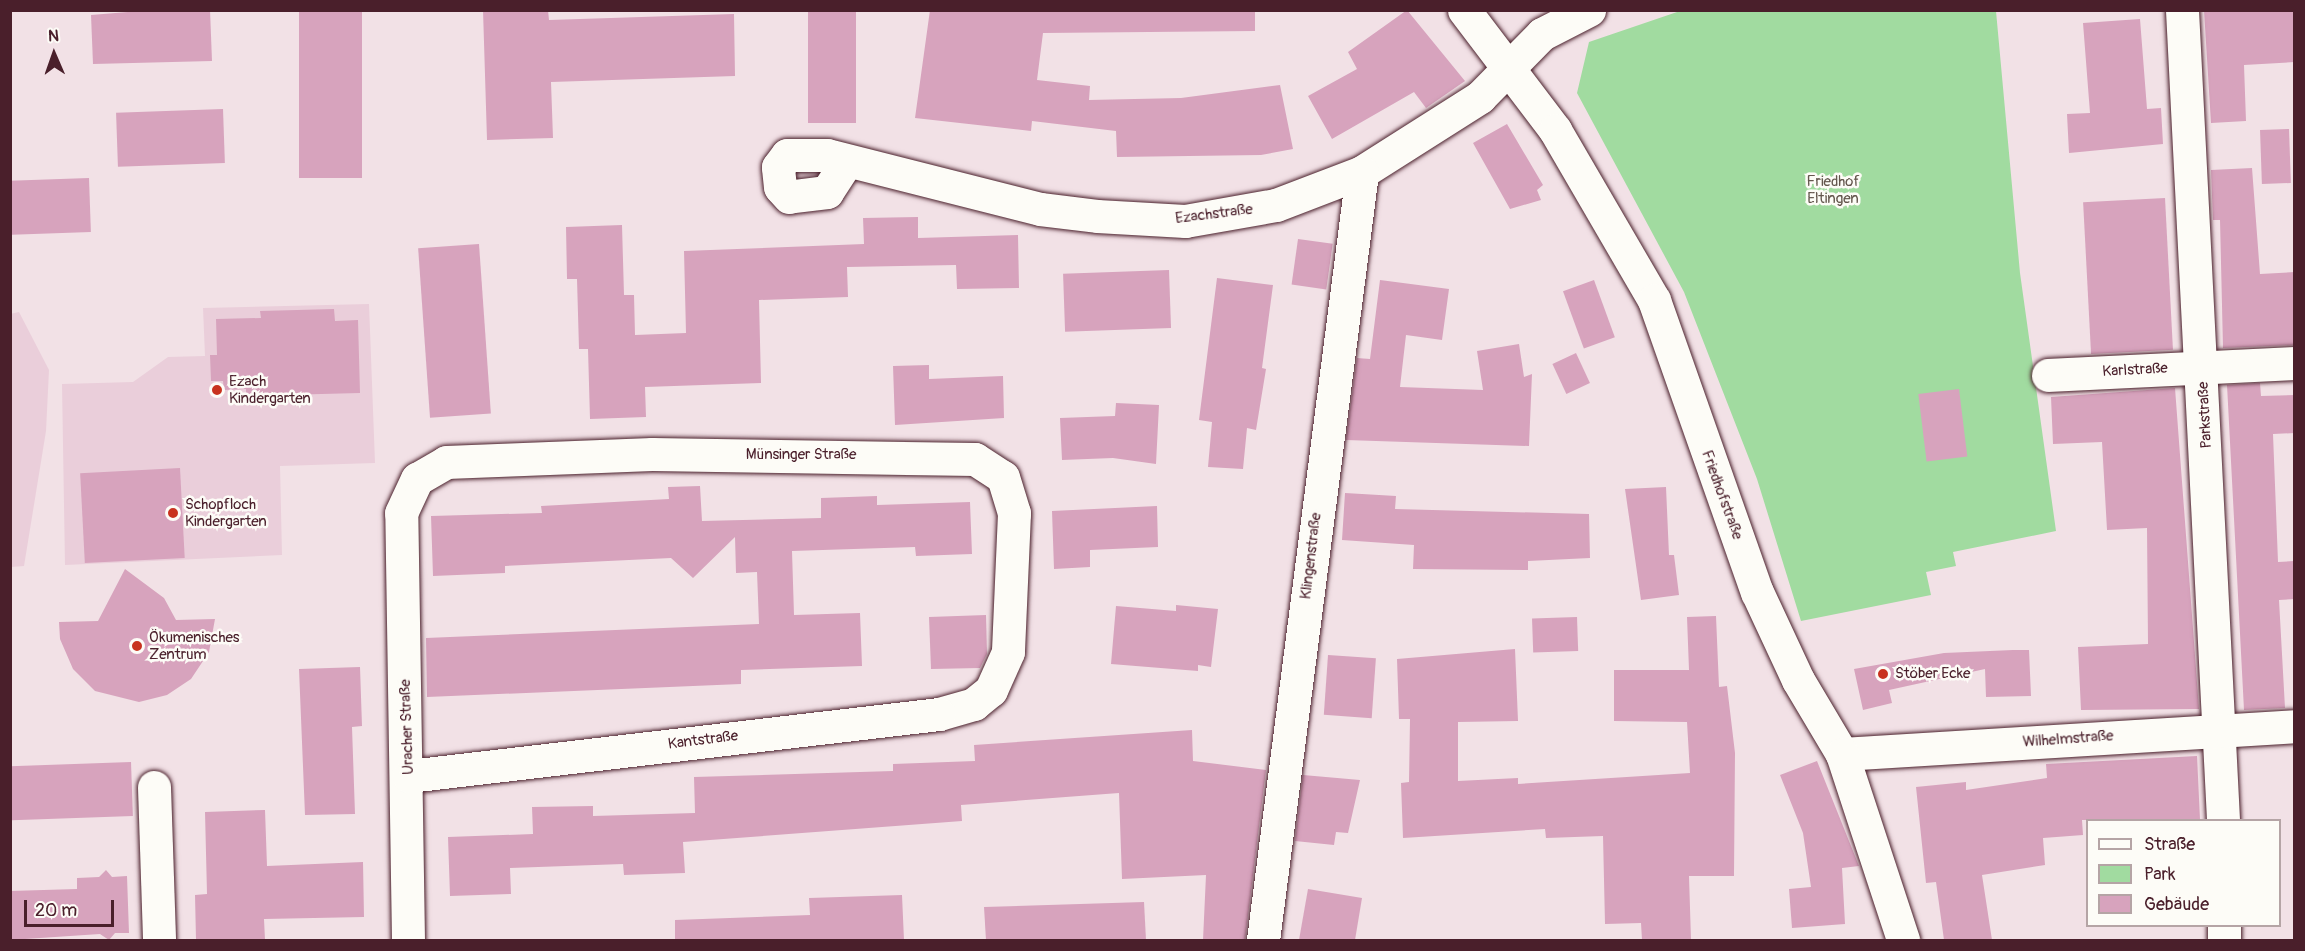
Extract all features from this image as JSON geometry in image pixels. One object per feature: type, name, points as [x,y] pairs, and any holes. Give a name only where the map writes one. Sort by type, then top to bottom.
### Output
[{"type":"street","name":"Friedhofstraße","points":[[1464,10],[1510,66],[1590,187],[1654,300],[1757,592],[1798,680],[1842,754],[1904,940]]},
{"type":"street","name":"Ezachstraße","points":[[847,161],[1040,209],[1185,220],[1276,206],[1362,172],[1480,98],[1542,34],[1589,10]]},
{"type":"street","name":"Parkstraße","points":[[2182,10],[2223,729],[2223,819]]},
{"type":"street","name":"Klingenstraße","points":[[1263,940],[1362,172]]},
{"type":"street","name":"Karlstraße","points":[[2048,375],[2295,363]]},
{"type":"street","name":"Münsinger Straße","points":[[401,513],[417,479],[446,462],[651,454],[975,459],[1003,477],[1014,513],[1008,652],[991,690]]},
{"type":"street","name":"Uracher Straße","points":[[401,513],[409,777],[408,940]]},
{"type":"street","name":"Kantstraße","points":[[409,777],[939,714],[974,704],[991,690]]},
{"type":"street","name":"Wilhelmstraße","points":[[1842,754],[2295,726]]},
{"type":"street","points":[[154,787],[159,940]]},
{"type":"shaded area","name":"Ezach Kindergarten","points":[[369,304],[375,463],[280,466],[282,555],[65,565],[62,384],[133,382],[168,357],[205,356],[203,308]]},
{"type":"shaded area","points":[[19,312],[49,370],[46,431],[24,566],[11,567],[10,314]]},
{"type":"green space","name":"Friedhof Eltingen","points":[[1680,11],[1996,11],[2020,273],[2056,531],[1953,552],[1956,566],[1926,572],[1931,595],[1801,621],[1757,479],[1684,292],[1577,93],[1589,42]]},
{"type":"building","points":[[152,10],[210,10],[212,61],[93,64],[91,15]]},
{"type":"building","points":[[299,10],[362,10],[362,178],[299,178]]},
{"type":"building","points":[[483,10],[548,10],[549,20],[734,14],[735,76],[551,82],[553,138],[487,140]]},
{"type":"building","points":[[808,10],[856,10],[856,123],[808,123]]},
{"type":"building","points":[[930,10],[1255,10],[1255,31],[1043,33],[1037,80],[1090,86],[1089,100],[1181,98],[1280,85],[1293,149],[1261,155],[1117,157],[1116,131],[1032,121],[1031,131],[915,118]]},
{"type":"building","points":[[1407,10],[1465,81],[1426,108],[1414,92],[1332,139],[1308,96],[1357,69],[1348,52]]},
{"type":"building","points":[[2204,10],[2295,10],[2295,62],[2244,65],[2246,121],[2211,123]]},
{"type":"building","points":[[2140,19],[2147,109],[2161,108],[2163,144],[2069,153],[2067,114],[2090,113],[2083,23]]},
{"type":"building","points":[[223,109],[225,163],[118,167],[116,113]]},
{"type":"building","points":[[1507,124],[1543,185],[1537,190],[1541,200],[1510,209],[1473,143]]},
{"type":"building","points":[[2289,129],[2291,183],[2262,184],[2260,130]]},
{"type":"building","points":[[2252,168],[2260,274],[2295,272],[2295,345],[2223,348],[2220,220],[2213,220],[2211,170]]},
{"type":"building","points":[[89,178],[91,232],[12,235],[10,181]]},
{"type":"building","points":[[2165,198],[2173,350],[2091,354],[2083,202]]},
{"type":"building","points":[[918,217],[918,238],[1018,235],[1019,288],[957,289],[956,265],[847,267],[848,297],[759,300],[761,383],[645,387],[646,417],[590,419],[588,349],[579,349],[577,279],[567,279],[566,227],[622,225],[624,295],[634,295],[635,335],[686,333],[684,251],[864,244],[863,218]]},
{"type":"building","points":[[1298,239],[1333,244],[1326,289],[1292,285]]},
{"type":"building","points":[[479,244],[491,414],[430,418],[418,248]]},
{"type":"building","points":[[1169,270],[1171,328],[1065,332],[1063,274]]},
{"type":"building","points":[[1217,278],[1273,285],[1262,368],[1266,369],[1256,430],[1247,428],[1243,469],[1208,467],[1212,422],[1199,420]]},
{"type":"building","points":[[1380,280],[1449,289],[1442,340],[1406,335],[1400,387],[1483,390],[1477,351],[1519,344],[1524,377],[1532,374],[1529,446],[1346,440],[1357,358],[1370,359]]},
{"type":"building","points":[[1594,280],[1615,337],[1584,349],[1563,291]]},
{"type":"building","points":[[334,309],[335,321],[358,320],[360,393],[246,396],[246,389],[224,390],[223,381],[211,381],[210,355],[217,355],[216,319],[261,318],[260,311]]},
{"type":"building","points":[[1576,353],[1590,383],[1566,394],[1552,364]]},
{"type":"building","points":[[929,365],[929,379],[1003,376],[1004,418],[895,425],[893,366]]},
{"type":"building","points":[[2260,383],[2261,396],[2295,395],[2295,433],[2273,434],[2278,562],[2294,561],[2295,599],[2279,600],[2285,708],[2244,710],[2227,385]]},
{"type":"building","points":[[2175,388],[2199,709],[2081,710],[2078,647],[2148,644],[2147,528],[2107,530],[2102,442],[2053,444],[2051,397]]},
{"type":"building","points":[[1959,389],[1967,456],[1927,461],[1918,394]]},
{"type":"building","points":[[1116,403],[1159,405],[1156,464],[1113,458],[1062,460],[1060,418],[1115,416]]},
{"type":"building","points":[[180,468],[185,558],[85,563],[80,473]]},
{"type":"building","points":[[700,486],[702,521],[821,518],[821,498],[877,496],[877,505],[970,502],[972,554],[916,556],[915,547],[792,551],[794,615],[860,613],[862,666],[741,670],[741,684],[427,697],[426,638],[759,624],[757,572],[736,573],[735,537],[693,578],[671,558],[505,566],[505,573],[433,576],[431,516],[542,513],[541,506],[669,499],[668,487]]},
{"type":"building","points":[[1666,487],[1669,555],[1674,555],[1679,595],[1641,600],[1625,489]]},
{"type":"building","points":[[1345,493],[1396,496],[1395,509],[1589,514],[1590,558],[1528,561],[1528,570],[1413,569],[1414,545],[1342,540]]},
{"type":"building","points":[[1157,506],[1158,547],[1090,550],[1090,567],[1054,569],[1052,511]]},
{"type":"building","name":"Ökumenisches Zentrum","points":[[125,569],[164,598],[176,620],[215,619],[209,652],[191,679],[167,695],[139,702],[95,691],[73,669],[60,639],[59,622],[98,621]]},
{"type":"building","points":[[1176,605],[1218,609],[1211,667],[1198,665],[1198,671],[1111,664],[1116,606],[1176,611]]},
{"type":"building","points":[[986,615],[987,654],[980,668],[931,669],[929,617]]},
{"type":"building","points":[[1716,616],[1719,687],[1727,686],[1735,753],[1734,876],[1689,876],[1691,940],[1642,940],[1641,923],[1605,924],[1603,836],[1546,838],[1545,829],[1403,838],[1401,783],[1409,782],[1410,719],[1399,719],[1397,659],[1515,649],[1518,721],[1458,722],[1458,781],[1518,778],[1518,784],[1690,773],[1687,722],[1614,721],[1614,670],[1689,670],[1687,617]]},
{"type":"building","points":[[1577,617],[1578,651],[1533,653],[1532,619]]},
{"type":"building","points":[[2029,650],[2031,696],[1986,697],[1985,669],[1889,690],[1892,703],[1863,710],[1854,669],[1944,653]]},
{"type":"building","points":[[1328,655],[1376,658],[1372,718],[1324,715]]},
{"type":"building","points":[[360,667],[362,726],[352,727],[355,814],[305,815],[299,669]]},
{"type":"building","points":[[1192,730],[1193,761],[1266,770],[1245,940],[1203,940],[1206,875],[1122,879],[1119,793],[961,805],[962,821],[683,842],[685,873],[624,875],[623,864],[510,868],[511,894],[450,896],[448,837],[533,834],[532,807],[593,806],[593,816],[695,813],[694,777],[893,771],[893,764],[975,761],[974,745]]},
{"type":"building","points":[[2197,756],[2200,819],[2086,819],[2082,820],[2083,835],[2043,838],[2045,865],[1982,875],[1992,940],[1944,940],[1936,882],[1926,883],[1916,787],[1966,782],[1966,790],[2047,778],[2046,764]]},
{"type":"building","points":[[1817,761],[1859,866],[1842,868],[1845,924],[1792,928],[1789,889],[1811,887],[1803,833],[1780,775]]},
{"type":"building","points":[[131,762],[133,816],[12,820],[10,766]]},
{"type":"building","points":[[1303,775],[1360,780],[1348,833],[1336,832],[1334,845],[1295,841]]},
{"type":"building","points":[[265,810],[267,866],[363,862],[364,917],[264,919],[265,940],[196,940],[195,895],[207,894],[205,812]]},
{"type":"building","points":[[106,870],[112,877],[127,876],[129,933],[115,933],[109,940],[100,934],[10,940],[10,891],[77,889],[77,878],[99,877]]},
{"type":"building","points":[[1308,889],[1362,898],[1355,940],[1299,940]]},
{"type":"building","points":[[902,895],[904,940],[675,940],[675,920],[810,915],[809,898]]},
{"type":"building","points":[[1144,902],[1146,940],[986,940],[984,907]]},
{"type":"place","name":"Ezach Kindergarten","points":[[217,390]]},
{"type":"place","name":"Schopfloch Kindergarten","points":[[173,513]]},
{"type":"place","name":"Ökumenisches Zentrum","points":[[137,646]]},
{"type":"place","name":"Stöber Ecke","points":[[1883,674]]}]
